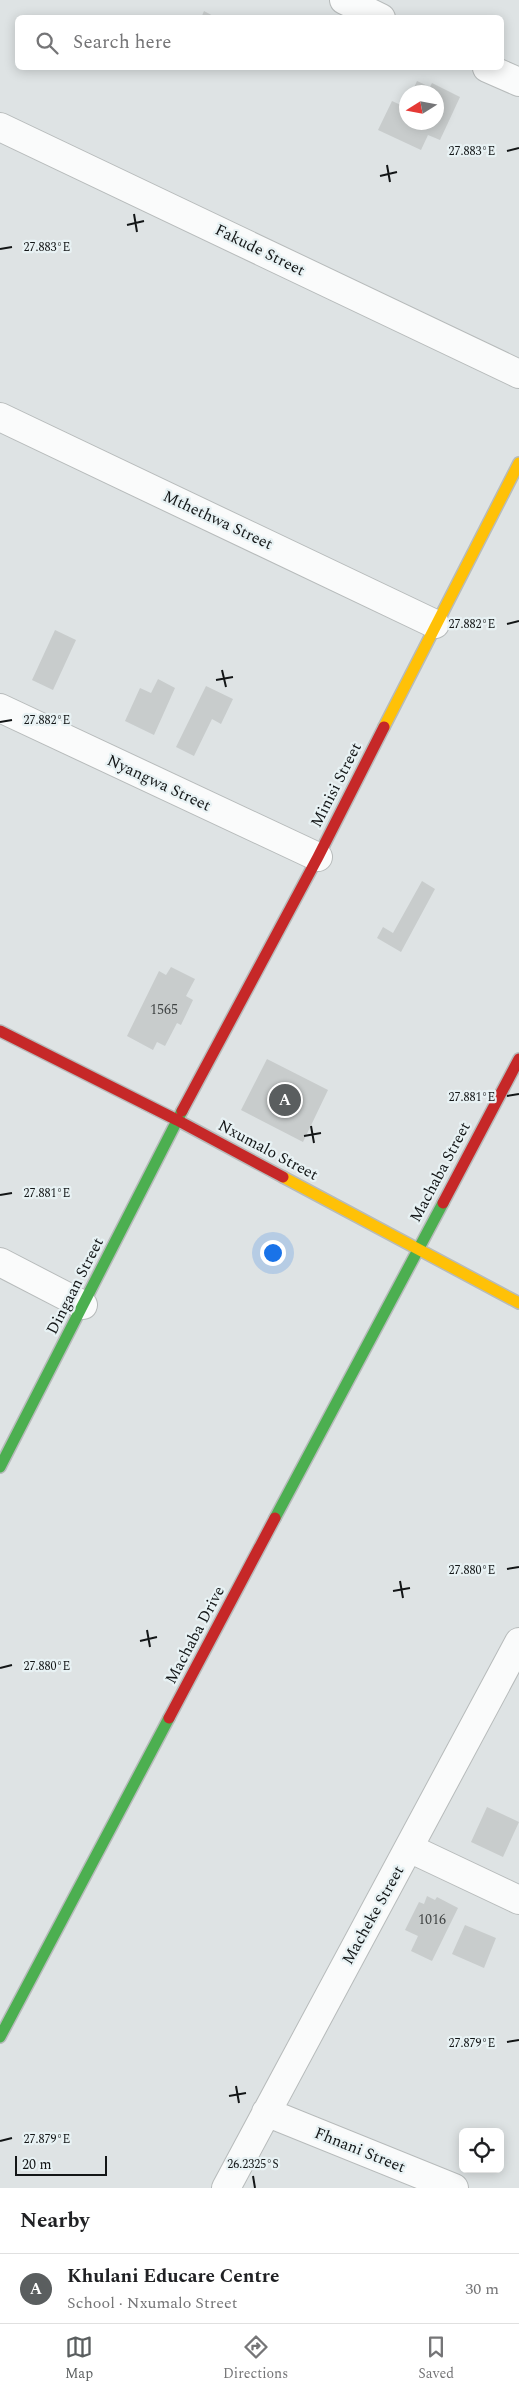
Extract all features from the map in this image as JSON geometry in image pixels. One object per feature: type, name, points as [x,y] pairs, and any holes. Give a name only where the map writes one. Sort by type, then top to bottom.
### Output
[{"type":"street","points":[[344,0],[375,15]]},
{"type":"street","points":[[492,70],[519,82]]},
{"type":"street","name":"Fakude Street","points":[[0,127],[519,374]]},
{"type":"street","name":"Mthethwa Street","points":[[0,416],[435,624]]},
{"type":"street","name":"Minisi Street","points":[[177,1120],[318,857],[435,624],[519,463]]},
{"type":"street","name":"Nyangwa Street","points":[[0,708],[318,857]]},
{"type":"street","name":"Nxumalo Street","points":[[0,1031],[177,1120],[419,1248],[519,1304]]},
{"type":"street","name":"Machaba Street","points":[[419,1248],[519,1059]]},
{"type":"street","name":"Dingaan Street","points":[[0,1467],[177,1120]]},
{"type":"street","name":"Machaba Drive","points":[[0,2036],[419,1248]]},
{"type":"street","points":[[0,1262],[83,1306]]},
{"type":"street","name":"Macheke Street","points":[[226,2188],[519,1642]]},
{"type":"street","points":[[409,1848],[519,1900]]},
{"type":"street","name":"Fhnani Street","points":[[266,2112],[454,2188]]},
{"type":"building","points":[[204,11],[211,15],[202,15]]},
{"type":"building","points":[[417,81],[426,85],[415,85]]},
{"type":"building","points":[[444,89],[460,97],[440,140],[428,135],[421,150],[378,130],[392,101],[399,104],[399,130],[444,130]]},
{"type":"building","points":[[55,630],[76,640],[53,690],[32,680]]},
{"type":"building","points":[[158,679],[175,688],[154,735],[125,721],[140,688],[151,693]]},
{"type":"building","points":[[206,686],[233,699],[221,724],[212,719],[194,756],[176,747]]},
{"type":"building","points":[[422,881],[435,889],[401,952],[377,938],[383,927],[393,933]]},
{"type":"building","points":[[171,967],[195,979],[186,996],[193,1000],[181,1025],[177,1023],[165,1046],[157,1042],[153,1050],[127,1036],[159,971],[166,975]]},
{"type":"building","points":[[267,1059],[328,1090],[303,1142],[241,1110]]},
{"type":"building","points":[[487,1807],[519,1822],[503,1857],[471,1842]]},
{"type":"building","points":[[427,1896],[435,1900],[437,1897],[458,1908],[432,1961],[411,1951],[418,1936],[405,1930],[419,1902],[424,1904]]},
{"type":"building","points":[[465,1925],[496,1938],[484,1968],[452,1954]]},
{"type":"traffic: fast","points":[[0,1467],[182,1111]]},
{"type":"traffic: fast","points":[[275,1518],[443,1203]]},
{"type":"traffic: fast","points":[[0,2037],[169,1718]]},
{"type":"traffic: slow","points":[[384,727],[519,463]]},
{"type":"traffic: slow","points":[[283,1177],[519,1303]]},
{"type":"traffic: jam","points":[[182,1111],[318,857],[384,727]]},
{"type":"traffic: jam","points":[[0,1031],[177,1120],[283,1177]]},
{"type":"traffic: jam","points":[[443,1203],[519,1059]]},
{"type":"traffic: jam","points":[[169,1718],[275,1518]]},
{"type":"place","name":"Khulani Educare Centre","points":[[285,1100]]}]
